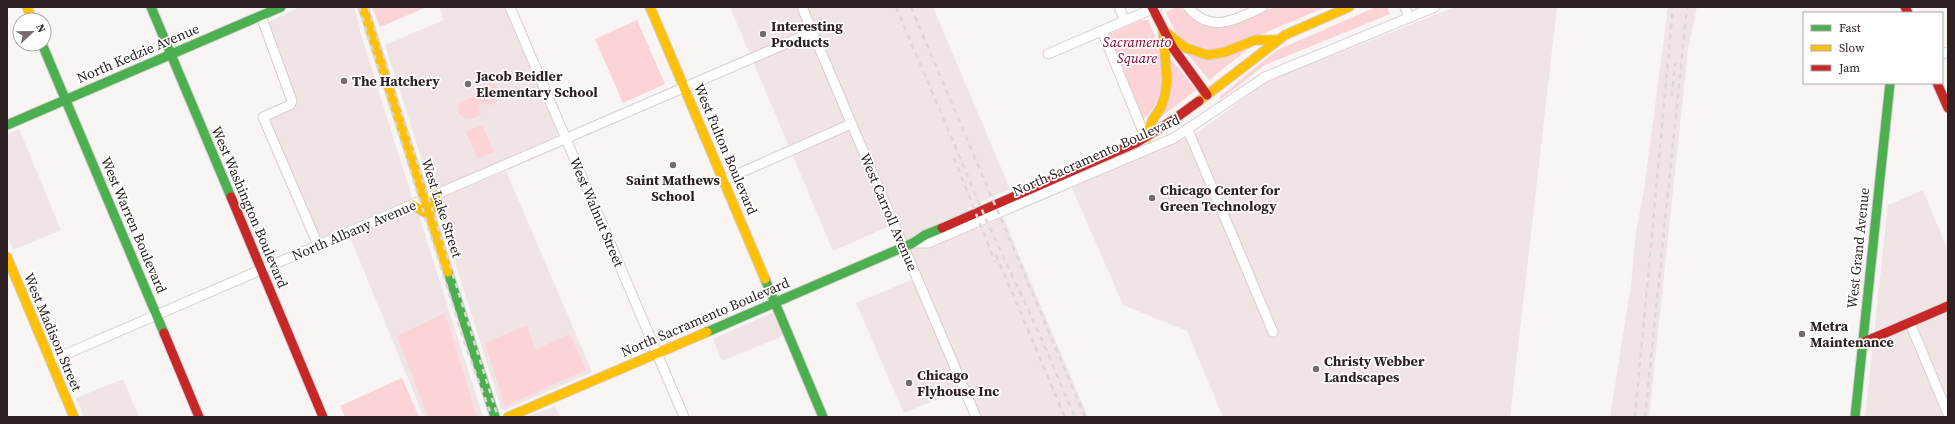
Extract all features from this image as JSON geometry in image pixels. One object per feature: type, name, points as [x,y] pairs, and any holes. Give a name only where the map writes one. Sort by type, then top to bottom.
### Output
[{"type":"street","name":"West Washington Boulevard","points":[[151,7],[323,417]]},
{"type":"street","name":"North Kedzie Avenue","points":[[7,125],[265,12],[281,7]]},
{"type":"street","name":"West Lake Street","points":[[363,7],[495,417]]},
{"type":"street","name":"West Walnut Street","points":[[510,7],[684,417]]},
{"type":"street","name":"West Fulton Boulevard","points":[[650,7],[823,417]]},
{"type":"street","name":"West Carroll Avenue","points":[[802,7],[976,417]]},
{"type":"street","points":[[1119,7],[1125,21]]},
{"type":"street","points":[[1188,7],[1202,20],[1228,22],[1263,7]]},
{"type":"street","name":"North Sacramento Boulevard","points":[[508,417],[904,247],[925,235],[1146,138],[1182,115],[1278,40],[1300,28],[1349,7]]},
{"type":"street","points":[[1405,7],[1409,18]]},
{"type":"street","name":"North Sacramento Boulevard","points":[[913,243],[928,243],[1150,148],[1188,130],[1265,77],[1435,7]]},
{"type":"street","points":[[1048,54],[1154,8],[1163,30],[1173,48],[1207,95]]},
{"type":"street","points":[[265,12],[292,101],[290,105],[263,117],[318,245]]},
{"type":"street","points":[[1163,30],[1186,48],[1208,55],[1225,52],[1255,40],[1278,40]]},
{"type":"street","points":[[1146,138],[1152,121],[1165,94],[1166,80],[1163,30]]},
{"type":"street","points":[[1102,31],[1150,148]]},
{"type":"street","name":"North Albany Avenue","points":[[50,361],[813,32]]},
{"type":"street","name":"West Warren Boulevard","points":[[45,52],[199,417]]},
{"type":"street","name":"West Grand Avenue","points":[[1855,417],[1890,84]]},
{"type":"street","points":[[1937,84],[1948,108]]},
{"type":"street","points":[[724,180],[851,124]]},
{"type":"street","points":[[1188,130],[1273,332]]},
{"type":"street","points":[[413,205],[429,215],[436,195]]},
{"type":"street","name":"West Madison Street","points":[[7,257],[74,417]]},
{"type":"street","points":[[1862,343],[1948,306]]},
{"type":"street","points":[[1910,323],[1948,414]]},
{"type":"street","points":[[482,379],[478,391],[486,417]]},
{"type":"street","points":[[490,405],[508,417]]},
{"type":"shaded area","points":[[300,7],[354,7],[360,32],[412,197],[411,199],[320,238],[269,121],[271,117],[293,108],[297,101],[269,22]]},
{"type":"shaded area","name":"Jacob Beidler Elementary School","points":[[439,7],[505,7],[558,134],[555,137],[434,190],[430,185],[385,45],[444,20]]},
{"type":"shaded area","points":[[730,7],[933,7],[1010,189],[968,208],[977,229],[1003,217],[1088,417],[981,417],[967,387],[904,413],[856,303],[918,277],[896,223],[833,251]]},
{"type":"shaded area","points":[[1455,7],[1557,7],[1510,417],[1223,417],[1187,331],[1123,305],[1072,188],[1197,133],[1266,82]]},
{"type":"shaded area","points":[[1668,7],[1697,7],[1688,49],[1649,417],[1610,417],[1631,285],[1636,233],[1644,190]]},
{"type":"shaded area","points":[[19,129],[61,230],[13,250],[7,235],[7,134]]},
{"type":"shaded area","points":[[506,171],[592,372],[505,410],[501,408],[437,205],[437,199]]},
{"type":"shaded area","points":[[1923,190],[1948,251],[1948,417],[1865,417],[1888,205]]},
{"type":"shaded area","points":[[414,209],[418,213],[483,417],[424,417],[350,237]]},
{"type":"shaded area","points":[[772,313],[774,314],[783,336],[722,361],[713,339]]},
{"type":"shaded area","points":[[123,379],[139,417],[84,417],[76,398]]},
{"type":"shaded area","points":[[555,406],[560,417],[525,417],[544,411]]},
{"type":"green space","points":[[372,7],[427,7],[380,27]]},
{"type":"green space","name":"Sacramento Square","points":[[1176,7],[1180,7],[1204,25],[1215,27],[1237,23],[1279,7],[1326,7],[1248,40],[1215,51],[1184,42],[1175,32],[1166,12]]},
{"type":"green space","points":[[1376,7],[1387,7],[1390,14],[1265,65],[1221,99],[1219,97],[1277,50]]},
{"type":"green space","points":[[637,20],[665,84],[623,103],[595,39]]},
{"type":"green space","name":"Sacramento Square","points":[[1141,20],[1148,20],[1153,32],[1162,72],[1158,97],[1152,109],[1143,120],[1107,35]]},
{"type":"green space","name":"Sacramento Square","points":[[1256,43],[1209,80],[1186,52]]},
{"type":"green space","name":"Sacramento Square","points":[[1168,55],[1196,90],[1161,117]]},
{"type":"green space","points":[[492,81],[498,93],[494,105],[484,103],[480,105],[479,111],[481,114],[476,118],[467,119],[459,114],[458,106],[462,101],[477,96],[483,84],[487,85]]},
{"type":"green space","points":[[482,125],[494,152],[478,159],[466,132]]},
{"type":"green space","points":[[445,313],[477,417],[428,417],[397,336]]},
{"type":"green space","points":[[527,325],[535,350],[570,334],[586,370],[505,406],[485,343]]},
{"type":"green space","points":[[402,378],[419,417],[345,417],[340,406]]},
{"type":"railway","points":[[359,7],[466,347],[492,417]]},
{"type":"railway","points":[[368,7],[498,417]]},
{"type":"railway","points":[[896,7],[988,224],[1038,331],[1075,417]]},
{"type":"railway","points":[[911,7],[1085,417]]},
{"type":"railway","points":[[1635,417],[1673,7]]},
{"type":"railway","points":[[1645,417],[1687,7]]},
{"type":"railway","points":[[1672,96],[1675,63]]},
{"type":"railway","points":[[954,158],[995,262]]},
{"type":"railway","points":[[996,255],[1065,417]]},
{"type":"traffic: fast","points":[[151,7],[231,197]]},
{"type":"traffic: fast","points":[[7,125],[281,7]]},
{"type":"traffic: fast","points":[[45,52],[164,333]]},
{"type":"traffic: fast","points":[[1855,417],[1890,84]]},
{"type":"traffic: fast","points":[[707,332],[913,243],[925,235],[942,228]]},
{"type":"traffic: fast","points":[[448,272],[495,417]]},
{"type":"traffic: fast","points":[[765,279],[823,417]]},
{"type":"traffic: slow","points":[[27,7],[29,12]]},
{"type":"traffic: slow","points":[[363,7],[448,272]]},
{"type":"traffic: slow","points":[[650,7],[765,279]]},
{"type":"traffic: slow","points":[[1199,101],[1285,35],[1349,7]]},
{"type":"traffic: slow","points":[[1163,30],[1186,48],[1208,55],[1225,52],[1255,40],[1278,40]]},
{"type":"traffic: slow","points":[[1146,138],[1152,121],[1161,107],[1165,95],[1167,80],[1163,30]]},
{"type":"traffic: slow","points":[[413,205],[429,215],[436,195]]},
{"type":"traffic: slow","points":[[7,257],[74,417]]},
{"type":"traffic: slow","points":[[508,417],[707,332]]},
{"type":"traffic: jam","points":[[1152,7],[1173,48],[1207,95]]},
{"type":"traffic: jam","points":[[1905,7],[1908,12]]},
{"type":"traffic: jam","points":[[1937,84],[1948,108]]},
{"type":"traffic: jam","points":[[942,228],[1136,143],[1173,120],[1199,101]]},
{"type":"traffic: jam","points":[[231,197],[323,417]]},
{"type":"traffic: jam","points":[[1862,343],[1948,306]]},
{"type":"traffic: jam","points":[[164,333],[199,417]]},
{"type":"place","name":"Interesting Products","points":[[763,34]]},
{"type":"place","name":"The Hatchery","points":[[344,81]]},
{"type":"place","name":"Jacob Beidler Elementary School","points":[[468,84]]},
{"type":"place","name":"Saint Mathews School","points":[[673,165]]},
{"type":"place","name":"Chicago Center for Green Technology","points":[[1152,198]]},
{"type":"place","name":"Metra Maintenance","points":[[1802,334]]},
{"type":"place","name":"Christy Webber Landscapes","points":[[1316,369]]},
{"type":"place","name":"Chicago Flyhouse Inc","points":[[909,383]]}]
